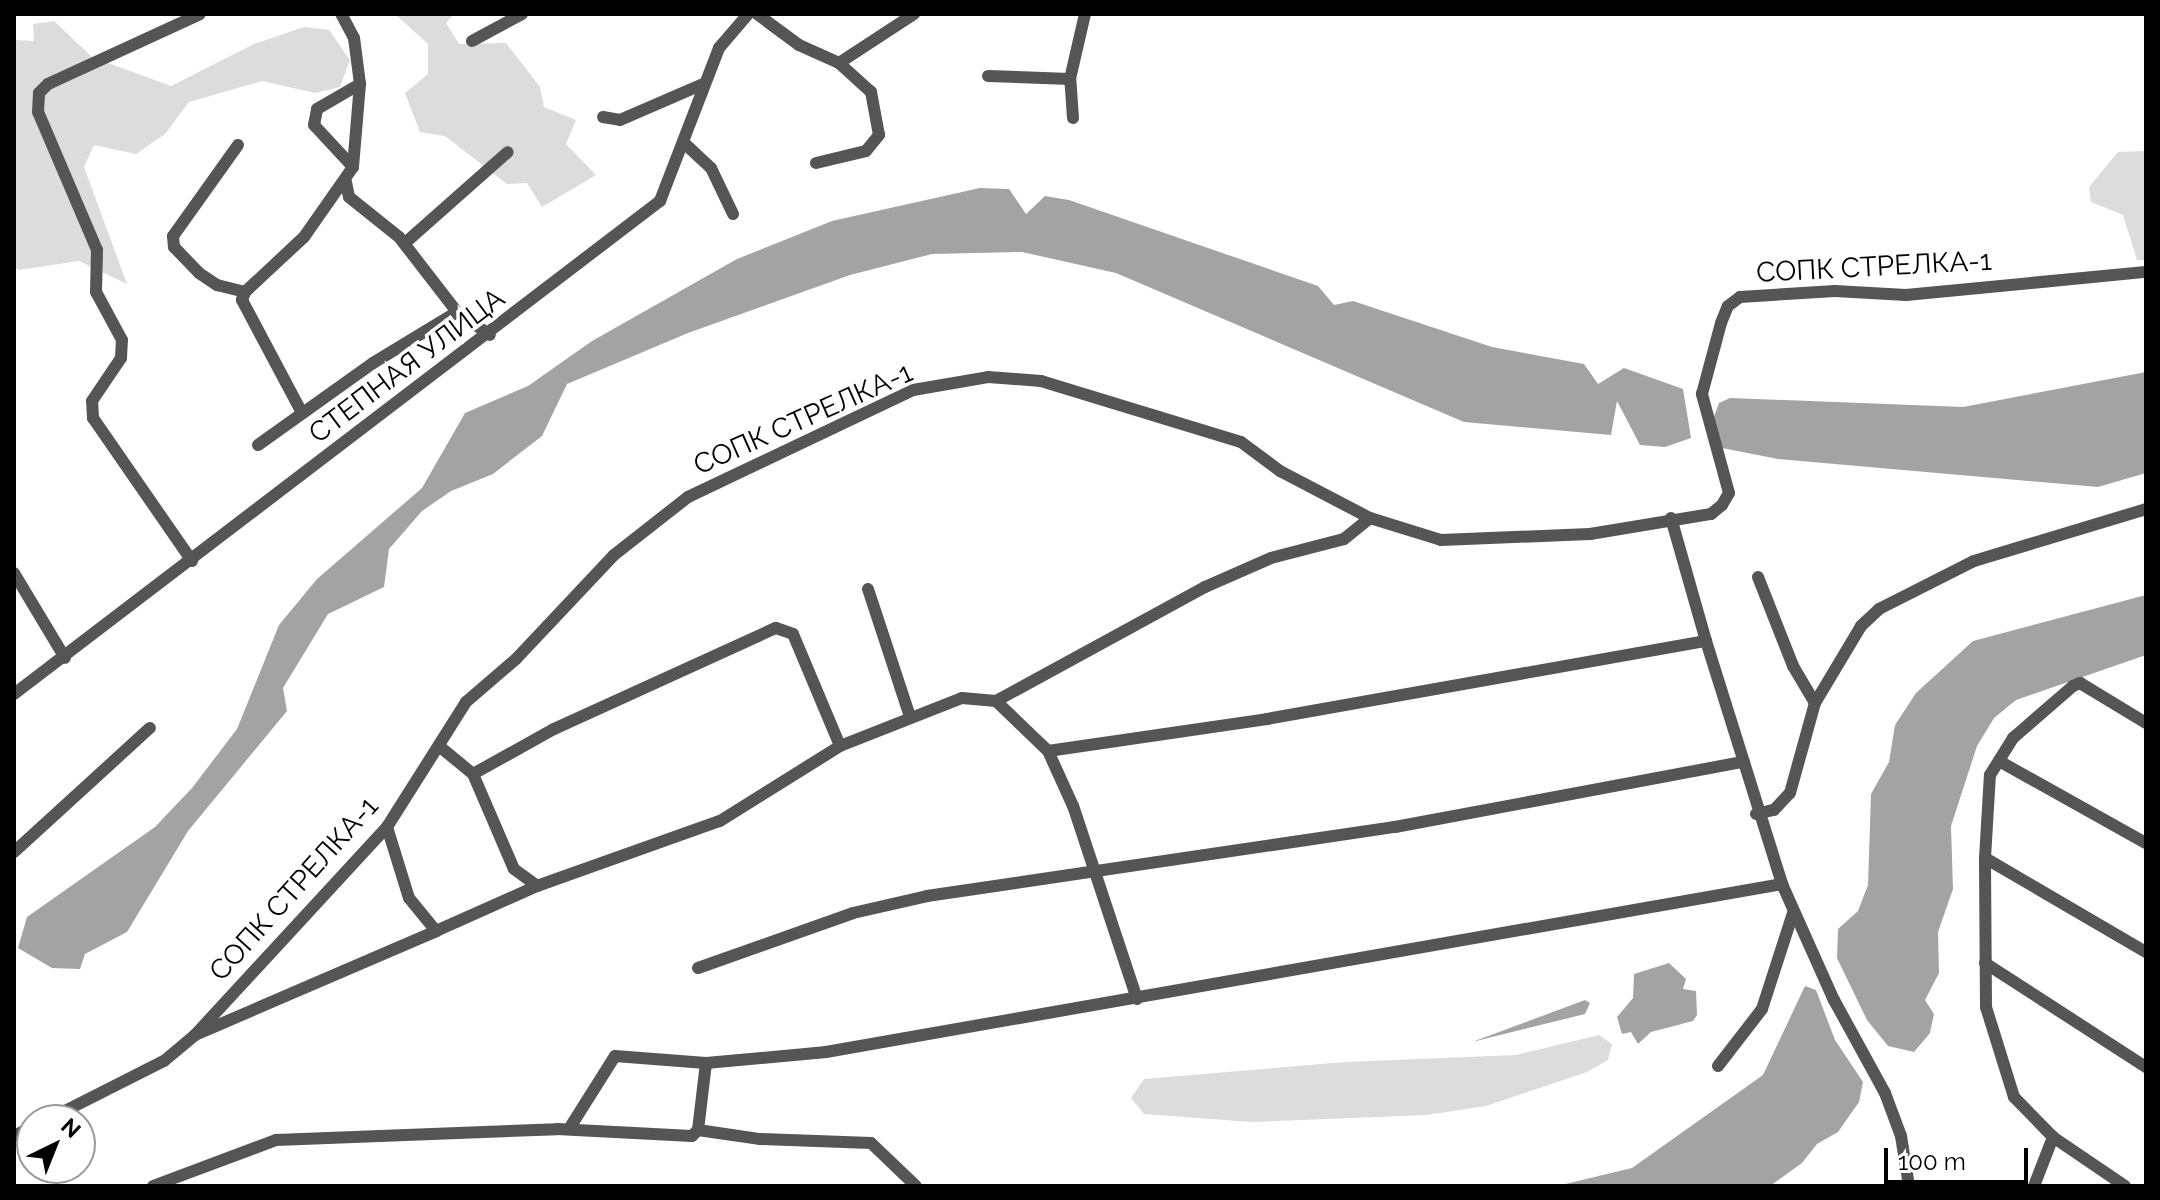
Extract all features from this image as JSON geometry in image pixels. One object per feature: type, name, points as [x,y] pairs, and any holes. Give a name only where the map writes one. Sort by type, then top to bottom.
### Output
[{"type":"street","points":[[192,561],[93,418],[92,401],[121,358],[122,340],[96,292],[97,250],[38,112],[39,93],[48,84],[200,14]]},
{"type":"street","points":[[301,411],[254,330],[242,300],[245,292],[304,237],[346,182],[353,167],[360,84],[354,38],[341,14]]},
{"type":"street","points":[[472,41],[522,14]]},
{"type":"street","name":"СТЕПНАЯ УЛИЦА","points":[[14,694],[490,335],[660,201],[719,48],[748,14]]},
{"type":"street","points":[[757,14],[809,51],[839,63],[871,92],[879,135],[866,151],[816,163]]},
{"type":"street","points":[[839,63],[914,14]]},
{"type":"street","points":[[1073,118],[1070,79],[1085,14]]},
{"type":"street","points":[[988,76],[1070,79]]},
{"type":"street","points":[[353,167],[314,125],[317,109],[360,84]]},
{"type":"street","points":[[603,117],[620,120],[703,84]]},
{"type":"street","points":[[683,142],[711,168],[733,214]]},
{"type":"street","points":[[238,145],[173,236],[174,247],[199,273],[217,285],[245,292]]},
{"type":"street","points":[[405,243],[508,152]]},
{"type":"street","points":[[346,182],[349,197],[405,243],[457,312],[490,335]]},
{"type":"street","name":"СОПК СТРЕЛКА-1","points":[[195,1035],[387,827],[466,702],[653,521],[688,497],[913,390],[988,377],[1041,381],[1241,442],[1280,471],[1370,518],[1441,540],[1590,534],[1671,518],[1711,514],[1729,493],[1702,394],[1721,323],[1728,306],[1740,297],[1835,291],[1906,295],[2146,272]]},
{"type":"street","points":[[258,445],[301,411],[457,312]]},
{"type":"street","points":[[1756,814],[1774,810],[1790,793],[1815,703],[1861,626],[1905,593],[2029,541],[2146,509]]},
{"type":"street","points":[[79,1104],[164,1061],[195,1035],[537,886],[720,821],[840,746],[962,698],[996,701],[1205,587],[1271,558],[1344,539],[1370,518]]},
{"type":"street","points":[[1671,518],[1744,762],[1756,814],[1793,913],[1885,1093],[1901,1136],[1909,1186]]},
{"type":"street","points":[[14,573],[65,658]]},
{"type":"street","points":[[1758,577],[1793,666],[1815,703]]},
{"type":"street","points":[[868,589],[910,717]]},
{"type":"street","points":[[473,774],[554,729],[776,628],[793,634],[840,746]]},
{"type":"street","points":[[1048,751],[1267,719],[1706,641]]},
{"type":"street","points":[[2125,1186],[2053,1137],[2014,1097],[1999,1060],[1986,1007],[1985,858],[1990,775],[2013,738],[2073,686],[2080,683],[2146,723]]},
{"type":"street","points":[[996,701],[1048,751],[1094,871],[1137,999]]},
{"type":"street","points":[[14,852],[150,728]]},
{"type":"street","points":[[439,746],[473,774],[514,869],[537,886]]},
{"type":"street","points":[[1999,761],[2146,843]]},
{"type":"street","points":[[698,968],[874,908],[1094,871],[1395,827],[1744,762]]},
{"type":"street","points":[[387,827],[409,898],[436,931]]},
{"type":"street","points":[[1985,858],[2146,952]]},
{"type":"street","points":[[569,1129],[615,1056],[706,1063],[826,1052],[1782,884]]},
{"type":"street","points":[[1718,1066],[1762,1009],[1793,913]]},
{"type":"street","points":[[1985,963],[2146,1067]]},
{"type":"street","points":[[153,1186],[276,1140],[569,1129],[692,1136],[698,1130],[706,1063]]},
{"type":"street","points":[[698,1130],[760,1139],[871,1143],[916,1186]]},
{"type":"street","points":[[2034,1186],[2053,1137]]},
{"type":"shaded area","points":[[395,14],[454,14],[446,23],[459,44],[506,43],[540,87],[544,107],[576,120],[566,144],[596,175],[542,207],[527,183],[507,184],[445,136],[420,132],[405,93],[428,74],[428,44]]},
{"type":"shaded area","points":[[54,21],[92,57],[171,86],[254,44],[304,27],[329,30],[350,60],[340,87],[315,93],[262,81],[189,102],[165,134],[136,154],[94,145],[84,167],[127,284],[79,261],[19,270],[14,267],[14,40],[34,41],[33,24]]},
{"type":"shaded area","points":[[2146,151],[2146,260],[2137,260],[2123,215],[2091,202],[2089,187],[2118,152]]},
{"type":"shaded area","points":[[980,188],[1009,189],[1026,214],[1045,196],[1069,200],[1318,286],[1334,305],[1353,301],[1492,347],[1584,364],[1598,384],[1624,368],[1683,389],[1691,438],[1665,447],[1640,445],[1617,401],[1611,435],[1464,422],[1116,273],[1022,252],[932,254],[850,275],[688,333],[567,384],[542,436],[493,474],[451,491],[422,511],[389,549],[384,587],[328,614],[283,688],[287,711],[188,831],[127,932],[85,954],[80,969],[52,968],[18,948],[27,917],[155,827],[192,788],[237,729],[279,625],[317,579],[422,488],[465,413],[528,386],[592,341],[737,259],[832,221]]},
{"type":"shaded area","points":[[2146,372],[2146,473],[2098,487],[1778,459],[1722,448],[1712,422],[1719,403],[1730,398],[1963,407]]},
{"type":"shaded area","points":[[2146,595],[2146,655],[2016,700],[1994,718],[1977,746],[1951,826],[1953,889],[1938,932],[1939,973],[1925,1000],[1934,1014],[1930,1033],[1914,1052],[1888,1046],[1867,1020],[1837,958],[1838,929],[1858,911],[1868,885],[1871,794],[1889,762],[1895,725],[1916,693],[1973,641]]},
{"type":"shaded area","points":[[1669,963],[1686,979],[1683,989],[1696,991],[1697,1015],[1693,1021],[1651,1032],[1638,1044],[1631,1032],[1622,1034],[1617,1017],[1633,998],[1634,974]]},
{"type":"shaded area","points":[[1805,986],[1816,990],[1835,1040],[1863,1082],[1859,1102],[1838,1132],[1817,1144],[1802,1163],[1770,1186],[1557,1186],[1632,1168],[1763,1075]]},
{"type":"shaded area","points":[[1585,1000],[1590,1003],[1585,1014],[1472,1042]]},
{"type":"shaded area","points":[[1599,1035],[1612,1044],[1608,1060],[1587,1072],[1486,1106],[1427,1115],[1252,1122],[1144,1114],[1131,1098],[1144,1079],[1345,1062],[1516,1055]]}]
